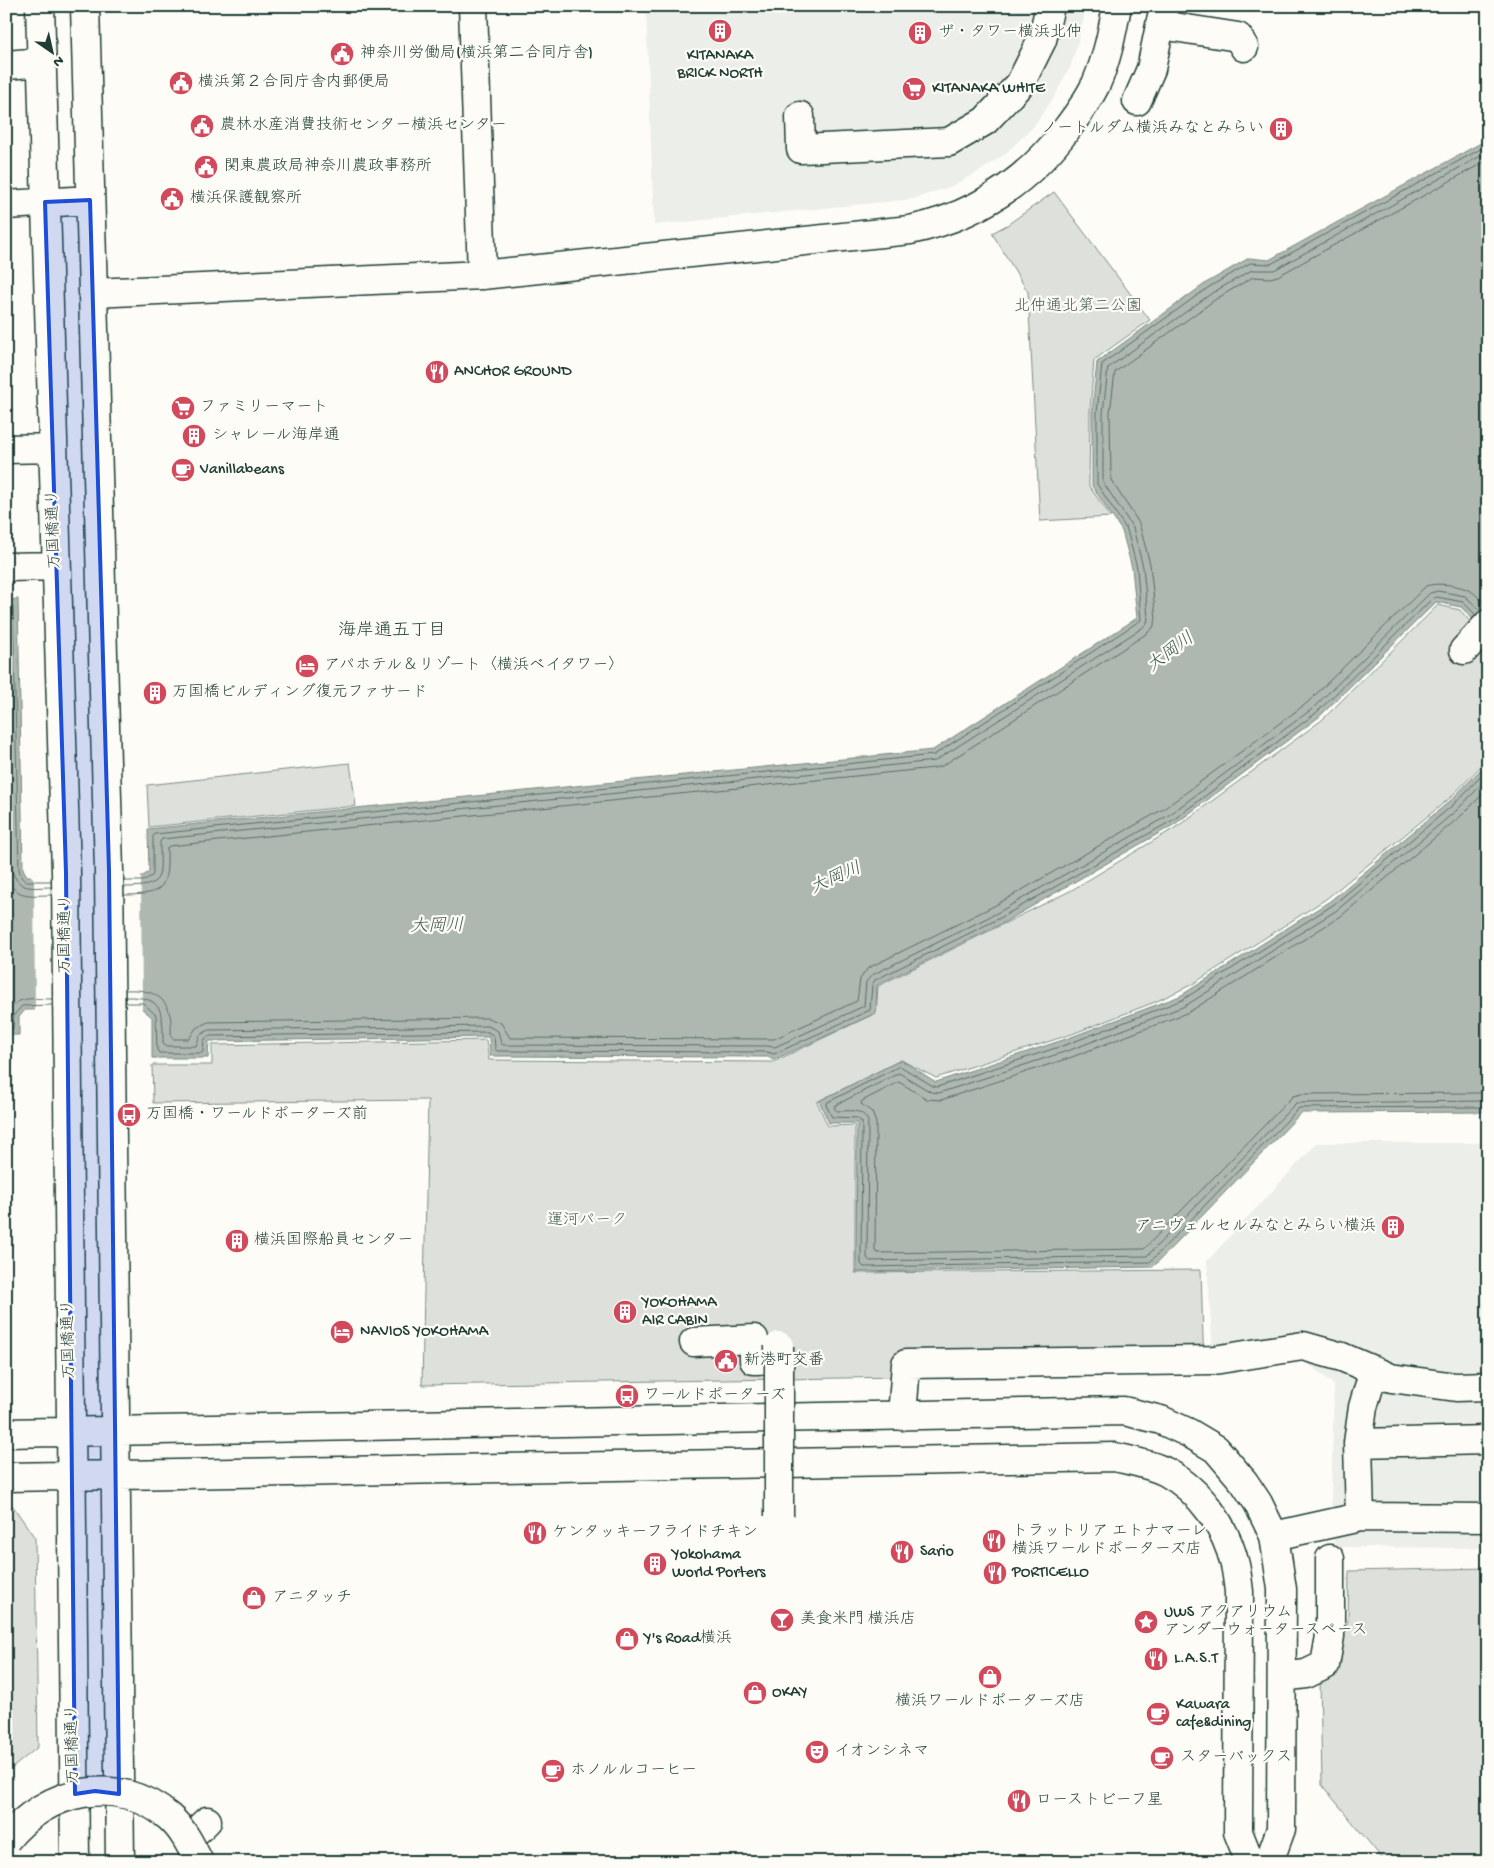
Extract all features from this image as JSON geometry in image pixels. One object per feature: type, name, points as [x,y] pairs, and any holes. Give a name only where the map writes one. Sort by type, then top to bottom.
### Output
[{"type":"street","name":"万国橋通り","points":[[40,6],[66,873],[75,1862]]},
{"type":"street","points":[[85,6],[109,871],[120,1862]]},
{"type":"street","points":[[473,6],[482,275]]},
{"type":"street","points":[[800,116],[801,150],[949,142],[985,122],[1020,84],[1042,40],[1050,6]]},
{"type":"street","points":[[93,293],[482,275],[910,230],[936,225],[962,215],[1011,186],[1033,168],[1056,143],[1096,85],[1108,49],[1117,6]]},
{"type":"street","points":[[1137,101],[1151,69],[1162,16],[1238,37],[1244,47]]},
{"type":"street","points":[[6,65],[42,62]]},
{"type":"street","points":[[6,205],[90,200]]},
{"type":"street","points":[[6,450],[53,448]]},
{"type":"street","points":[[6,567],[56,566]]},
{"type":"street","points":[[1464,650],[1488,624]]},
{"type":"street","points":[[694,1342],[754,1339],[754,1360],[779,1353],[779,1516]]},
{"type":"street","points":[[902,1416],[906,1364],[1214,1360],[1303,1346],[1342,1357],[1392,1378],[1456,1387],[1488,1386]]},
{"type":"street","points":[[1360,1517],[1358,1444],[1363,1407],[1374,1370]]},
{"type":"street","points":[[6,1433],[1124,1411],[1161,1420],[1189,1433],[1216,1449],[1244,1482],[1258,1503],[1274,1536],[1282,1589],[1280,1830],[1269,1862]]},
{"type":"street","points":[[1358,1444],[1488,1440]]},
{"type":"street","points":[[6,1477],[1115,1457],[1144,1464],[1166,1472],[1185,1484],[1205,1503],[1227,1541],[1235,1565],[1239,1592],[1238,1832],[1250,1862]]},
{"type":"street","points":[[1274,1536],[1360,1517],[1488,1518]]},
{"type":"street","points":[[1282,1677],[1306,1674],[1325,1665],[1330,1636],[1330,1559]]},
{"type":"street","points":[[6,1840],[29,1817],[50,1803],[71,1795],[95,1791],[133,1797],[154,1805],[198,1840]]},
{"type":"highlighted area","points":[[90,200],[109,871],[119,1794],[95,1791],[75,1794],[66,873],[45,202]]},
{"type":"shaded area","points":[[646,6],[1086,6],[1071,65],[1054,97],[1033,127],[1005,154],[980,171],[952,186],[914,199],[654,225]]},
{"type":"shaded area","name":"アニヴェルセルみなとみらい横浜","points":[[1317,1143],[1488,1143],[1488,1548],[1334,1547],[1331,1498],[1334,1385],[1303,1359],[1214,1369],[1207,1261]]},
{"type":"green space","name":"北仲通北第二公園","points":[[1054,192],[1150,320],[1094,360],[1090,412],[1089,486],[1111,517],[1040,521],[1028,292],[992,233],[1007,225]]},
{"type":"green space","name":"運河パーク","points":[[1438,605],[1460,610],[1488,642],[1488,759],[1450,798],[1326,899],[1191,985],[1155,1002],[1072,1034],[936,1078],[901,1060],[817,1102],[828,1126],[855,1125],[855,1273],[1201,1270],[1204,1372],[422,1385],[428,1100],[153,1103],[152,1065],[212,1065],[212,1045],[486,1040],[489,1060],[773,1062],[876,1013],[878,986],[1070,891],[1178,826],[1322,720]]},
{"type":"green space","points":[[350,763],[356,806],[149,827],[147,785]]},
{"type":"green space","points":[[6,1505],[13,1506],[35,1538],[38,1747],[6,1773]]},
{"type":"green space","points":[[1488,1568],[1488,1862],[1385,1862],[1322,1785],[1320,1678],[1335,1661],[1348,1620],[1349,1571]]},
{"type":"water","name":"大岡川","points":[[1488,139],[1488,635],[1461,607],[1436,602],[1319,717],[1175,824],[1003,923],[877,985],[876,1013],[773,1060],[768,1057],[490,1056],[489,1037],[209,1041],[208,1058],[152,1058],[152,1017],[141,1008],[25,1010],[19,1017],[19,1035],[6,1035],[6,600],[18,599],[23,869],[27,876],[143,876],[149,872],[148,829],[933,750],[1137,618],[1132,568],[1122,531],[1092,486],[1092,412],[1097,362],[1206,283],[1249,258],[1269,260]]},
{"type":"water","points":[[1488,762],[1488,1112],[1301,1113],[1153,1267],[856,1272],[857,1123],[829,1123],[819,1101],[901,1060],[936,1082],[1066,1039],[1180,996],[1330,901],[1450,801]]},
{"type":"pier","points":[[28,873],[141,873],[142,1012],[35,1013],[34,879]]},
{"type":"place","name":"KITANAKA BRICK NORTH","points":[[720,31]]},
{"type":"place","name":"ザ・タワー横浜北仲","points":[[920,33]]},
{"type":"place","name":"神奈川労働局(横浜第二合同庁舎)","points":[[342,54]]},
{"type":"place","name":"横浜第２合同庁舎内郵便局","points":[[181,83]]},
{"type":"place","name":"KITANAKA WHITE","points":[[914,89]]},
{"type":"place","name":"農林水産消費技術センター横浜センター","points":[[202,126]]},
{"type":"place","name":"ノートルダム横浜みなとみらい","points":[[1281,129]]},
{"type":"place","name":"関東農政局神奈川農政事務所","points":[[206,167]]},
{"type":"place","name":"横浜保護観察所","points":[[172,199]]},
{"type":"place","name":"ANCHOR GROUND","points":[[437,372]]},
{"type":"place","name":"ファミリーマート","points":[[183,408]]},
{"type":"place","name":"シャレール海岸通","points":[[194,436]]},
{"type":"place","name":"Vanillabeans","points":[[183,470]]},
{"type":"place","name":"アパホテル＆リゾート〈横浜ベイタワー〉","points":[[307,666]]},
{"type":"place","name":"万国橋ビルディング復元ファサード","points":[[155,693]]},
{"type":"place","name":"万国橋・ワールドポーターズ前","points":[[129,1115]]},
{"type":"place","name":"アニヴェルセルみなとみらい横浜","points":[[1393,1227]]},
{"type":"place","name":"横浜国際船員センター","points":[[237,1241]]},
{"type":"place","name":"YOKOHAMA AIR CABIN","points":[[625,1312]]},
{"type":"place","name":"NAVIOS YOKOHAMA","points":[[342,1332]]},
{"type":"place","name":"新港町交番","points":[[726,1361]]},
{"type":"place","name":"ワールドポーターズ","points":[[627,1396]]},
{"type":"place","name":"ケンタッキーフライドチキン","points":[[535,1533]]},
{"type":"place","name":"トラットリア エトナマーレ 横浜ワールドポーターズ店","points":[[994,1541]]},
{"type":"place","name":"Sario","points":[[902,1552]]},
{"type":"place","name":"Yokohama World Porters","points":[[655,1564]]},
{"type":"place","name":"PORTICELLO","points":[[995,1573]]},
{"type":"place","name":"アニタッチ","points":[[254,1598]]},
{"type":"place","name":"美食米門 横浜店","points":[[782,1620]]},
{"type":"place","name":"UWS アクアリウム アンダーウォータースペース","points":[[1146,1622]]},
{"type":"place","name":"Y's Road横浜","points":[[627,1639]]},
{"type":"place","name":"L.A.S.T","points":[[1156,1659]]},
{"type":"place","name":"横浜ワールドポーターズ店","points":[[990,1677]]},
{"type":"place","name":"OKAY","points":[[755,1693]]},
{"type":"place","name":"Kawara cafe&dining","points":[[1158,1714]]},
{"type":"place","name":"イオンシネマ","points":[[817,1752]]},
{"type":"place","name":"スターバックス","points":[[1162,1758]]},
{"type":"place","name":"ホノルルコーヒー","points":[[553,1771]]},
{"type":"place","name":"ローストビーフ星","points":[[1019,1801]]},
{"type":"district","name":"海岸通五丁目","points":[[392,631]]}]
